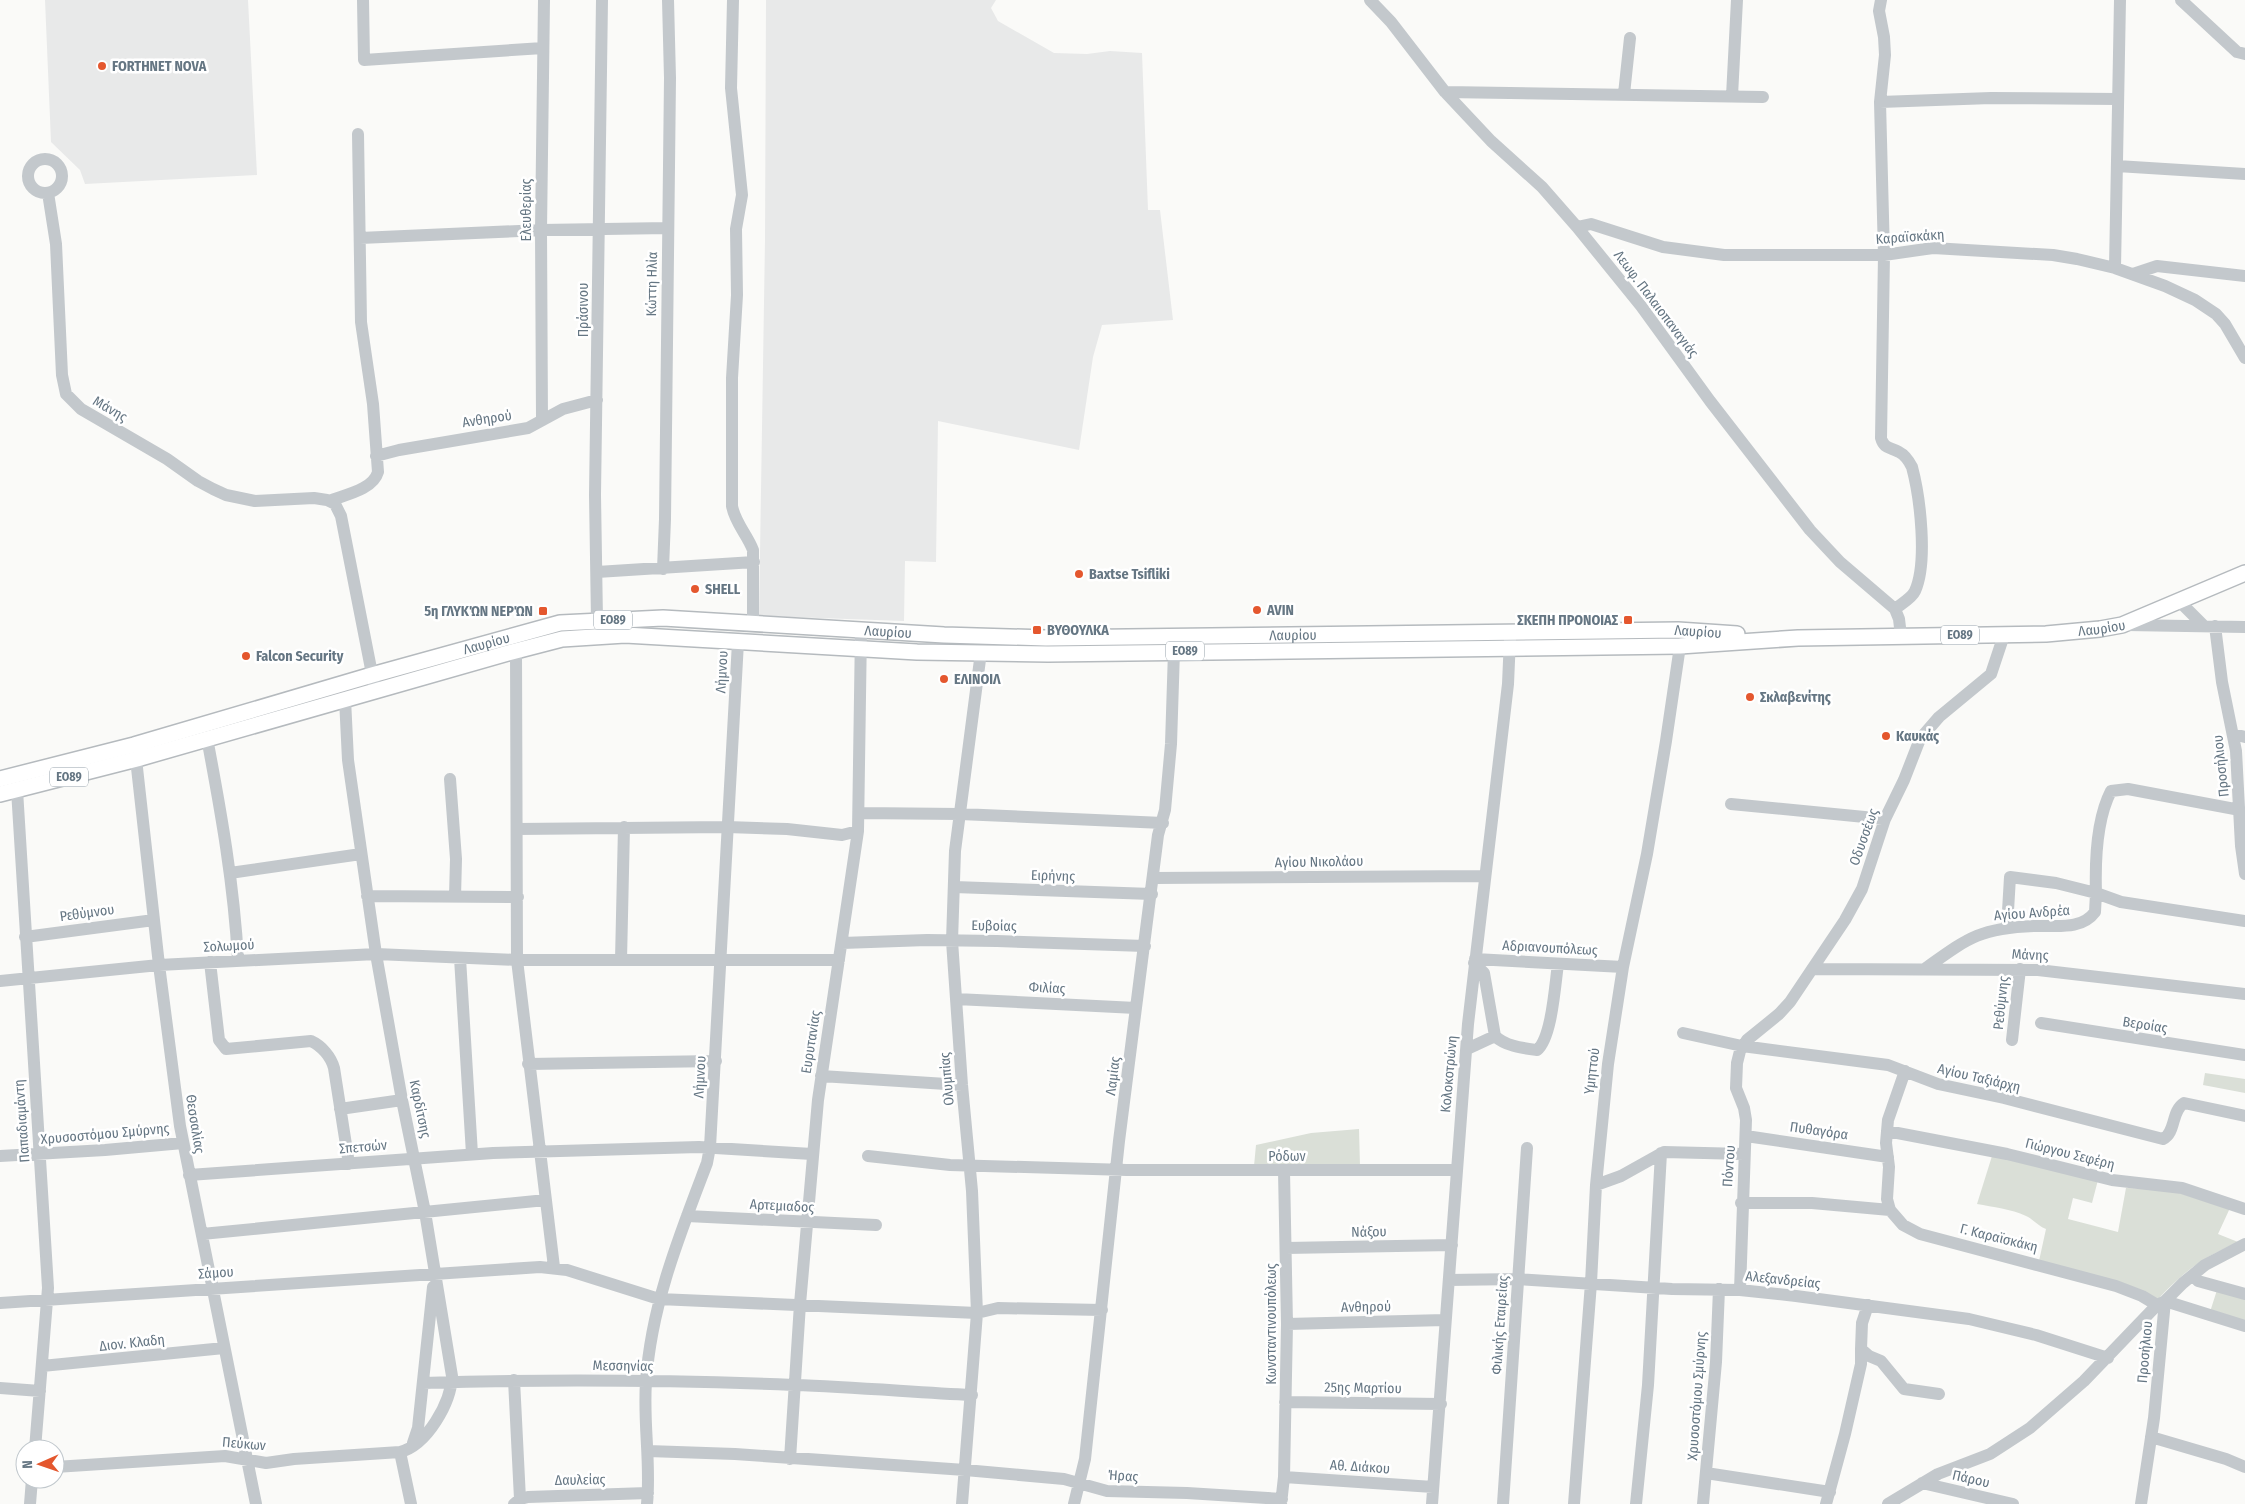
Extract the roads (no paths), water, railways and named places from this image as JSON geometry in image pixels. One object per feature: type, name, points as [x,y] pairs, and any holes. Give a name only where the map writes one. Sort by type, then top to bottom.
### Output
[{"type":"main road","name":"Λαυρίου","points":[[0,779],[207,738],[516,650],[562,639],[634,635],[860,649],[1048,654],[1680,646],[1798,638],[2064,633],[2100,630],[2122,624],[2245,573]]},
{"type":"main road","name":"Λαυρίου","points":[[0,794],[372,675],[548,626],[574,621],[663,618],[944,635],[1046,638],[1678,630],[1798,638]]},
{"type":"street","points":[[363,0],[364,60],[543,48]]},
{"type":"street","name":"Ελευθερίας","points":[[542,420],[541,230],[544,0]]},
{"type":"street","name":"Πράσινου","points":[[597,620],[595,495],[602,0]]},
{"type":"street","name":"Κώττη Ηλία","points":[[663,569],[670,78],[668,0]]},
{"type":"street","points":[[733,0],[731,88],[737,157],[742,177],[742,195],[736,229],[737,295],[732,378],[732,506],[734,518],[749,539],[754,562],[753,623]]},
{"type":"street","name":"Λεωφ. Παλαιοπαναγιάς","points":[[1370,0],[1391,22],[1445,92],[1501,150],[1542,188],[1577,227],[1641,306],[1710,401],[1810,530],[1840,562],[1895,609]]},
{"type":"street","points":[[1732,96],[1737,0]]},
{"type":"street","points":[[1881,0],[1879,11],[1884,36],[1885,55],[1880,102],[1884,256],[1881,438],[1883,444],[1889,449],[1898,452],[1908,459],[1912,467],[1922,525],[1918,581],[1914,593],[1895,609],[1899,619],[1900,636]]},
{"type":"street","points":[[2115,268],[2120,0]]},
{"type":"street","points":[[2180,0],[2237,52],[2245,54]]},
{"type":"street","points":[[1624,94],[1630,38]]},
{"type":"street","points":[[1445,92],[1763,97]]},
{"type":"street","points":[[1880,102],[1991,98],[2117,99]]},
{"type":"street","name":"Μάνης","points":[[48,193],[56,244],[63,385],[70,401],[167,459],[198,481],[226,495],[266,502],[314,498],[329,501],[372,482],[378,472],[374,404],[362,336],[358,134]]},
{"type":"street","points":[[2117,166],[2245,174]]},
{"type":"street","name":"Καραϊσκάκη","points":[[1577,227],[1591,224],[1663,248],[1700,253],[1754,256],[1884,256],[1928,248],[2053,255],[2115,268],[2177,291],[2210,310],[2225,324],[2245,358]]},
{"type":"street","points":[[360,238],[541,230],[668,228]]},
{"type":"street","points":[[2133,274],[2157,266],[2245,276]]},
{"type":"street","name":"Ανθηρού","points":[[376,456],[400,450],[523,429],[563,409],[597,400]]},
{"type":"street","points":[[329,501],[340,511],[376,690]]},
{"type":"street","points":[[597,572],[754,562]]},
{"type":"street","points":[[2181,600],[2184,606],[2209,626]]},
{"type":"street","points":[[2122,624],[2245,627]]},
{"type":"street","name":"Προσήλιου","points":[[2209,626],[2222,682],[2239,735],[2236,751],[2245,874]]},
{"type":"street","name":"Ευρυτανίας","points":[[790,1459],[812,1154],[821,1076],[858,831],[861,630]]},
{"type":"street","name":"Κολοκοτρώνη","points":[[1432,1504],[1474,961],[1508,684],[1510,631]]},
{"type":"street","name":"Οδυσσέως","points":[[1742,1046],[1752,1035],[1780,1014],[1845,920],[1862,889],[1885,820],[1904,780],[1920,739],[1939,717],[1991,674],[2004,635]]},
{"type":"street","name":"Λήμνου","points":[[648,1498],[646,1381],[660,1299],[687,1216],[707,1163],[710,1147],[738,642]]},
{"type":"street","name":"Υμηττού","points":[[1574,1504],[1592,1283],[1596,1185],[1608,1064],[1623,967],[1666,741],[1680,646]]},
{"type":"street","points":[[516,650],[518,897],[516,960],[554,1267],[660,1299],[977,1313],[998,1308],[1102,1310]]},
{"type":"street","name":"Λαμίας","points":[[1074,1504],[1085,1459],[1116,1169],[1158,835],[1163,823],[1171,744],[1174,651]]},
{"type":"street","name":"Ολυμπίας","points":[[962,1504],[977,1313],[970,1166],[952,941],[955,851],[981,652]]},
{"type":"street","name":"Καρδίτσης","points":[[344,699],[348,760],[376,954],[402,1100],[425,1212],[446,1331],[452,1382],[448,1399],[439,1417],[413,1445],[400,1452]]},
{"type":"street","points":[[207,738],[225,831],[238,960]]},
{"type":"street","name":"Θεσσαλίας","points":[[136,752],[159,965],[183,1143],[256,1504]]},
{"type":"street","points":[[450,779],[456,859],[455,896]]},
{"type":"street","name":"Αγίου Ανδρέα","points":[[1926,968],[1964,941],[1979,933],[2007,928],[2082,923],[2095,912],[2098,842],[2107,800],[2111,791],[2128,789],[2240,810]]},
{"type":"street","name":"Παπαδιαμάντη","points":[[17,790],[48,1299],[36,1439]]},
{"type":"street","points":[[1731,804],[1885,820]]},
{"type":"street","points":[[859,813],[960,814],[1163,823]]},
{"type":"street","points":[[621,960],[624,827]]},
{"type":"street","points":[[517,829],[727,827],[787,829],[842,835],[858,831]]},
{"type":"street","points":[[230,873],[361,854]]},
{"type":"street","name":"Αγίου Νικολάου","points":[[1154,878],[1485,876]]},
{"type":"street","points":[[2007,928],[2010,878],[2056,883],[2096,893],[2121,902],[2245,921]]},
{"type":"street","name":"Ειρήνης","points":[[954,887],[1152,894]]},
{"type":"street","points":[[367,896],[518,897]]},
{"type":"street","name":"Ρεθύμνου","points":[[25,937],[154,920]]},
{"type":"street","name":"Ευβοίας","points":[[842,943],[952,941],[1145,946]]},
{"type":"street","name":"Σολωμού","points":[[0,981],[159,965],[376,954],[516,960],[839,960]]},
{"type":"street","points":[[460,958],[472,1154]]},
{"type":"street","points":[[1474,961],[1484,973],[1495,1036],[1499,1040],[1520,1048],[1536,1050],[1542,1046],[1558,964]]},
{"type":"street","name":"Αδριανουπόλεως","points":[[1474,961],[1623,967]]},
{"type":"street","points":[[210,962],[221,1045],[226,1049],[232,1050],[304,1040],[317,1043],[332,1061],[349,1164]]},
{"type":"street","name":"Μάνης","points":[[1812,969],[1926,968],[2059,971],[2245,994]]},
{"type":"street","name":"Ρεθύμνης","points":[[2012,1040],[2020,969]]},
{"type":"street","name":"Φιλίας","points":[[956,999],[1136,1008]]},
{"type":"street","name":"Βεροίας","points":[[2041,1023],[2245,1055]]},
{"type":"street","name":"Αγίου Ταξιάρχη","points":[[1683,1034],[1742,1046],[1878,1064],[1905,1071],[1938,1084],[2004,1098],[2163,1139],[2168,1135],[2177,1110],[2184,1103],[2245,1116]]},
{"type":"street","points":[[1467,1049],[1495,1036]]},
{"type":"street","name":"Πόντου","points":[[1740,1290],[1741,1203],[1746,1136],[1745,1112],[1736,1092],[1735,1081],[1737,1063],[1742,1046]]},
{"type":"street","points":[[528,1064],[716,1061]]},
{"type":"street","points":[[1741,1203],[1812,1204],[1890,1210],[1886,1195],[1889,1167],[1887,1131],[1892,1104],[1905,1071]]},
{"type":"street","points":[[821,1076],[962,1084]]},
{"type":"street","points":[[340,1110],[402,1100]]},
{"type":"street","name":"Γιώργου Σεφέρη","points":[[1887,1131],[2007,1154],[2112,1180],[2182,1188],[2245,1209]]},
{"type":"street","name":"Πυθαγόρα","points":[[1746,1136],[1888,1157]]},
{"type":"street","name":"Χρυσοστόμου Σμύρνης","points":[[0,1156],[39,1155],[183,1143]]},
{"type":"street","name":"Σπετσών","points":[[189,1176],[415,1158],[540,1151],[710,1147],[812,1154]]},
{"type":"street","name":"Φιλικής Εταιρείας","points":[[1503,1504],[1528,1148]]},
{"type":"street","points":[[1596,1185],[1621,1176],[1661,1153],[1681,1151],[1744,1154]]},
{"type":"street","points":[[1636,1504],[1648,1385],[1661,1153]]},
{"type":"street","name":"Ρόδων","points":[[868,1156],[970,1166],[1284,1171],[1458,1170]]},
{"type":"street","name":"Κωνσταντινουπόλεως","points":[[1281,1502],[1284,1477],[1286,1324],[1284,1171]]},
{"type":"street","points":[[202,1234],[546,1200]]},
{"type":"street","name":"Γ. Καραϊσκάκη","points":[[1890,1210],[1912,1231],[2116,1286],[2161,1303],[2245,1326]]},
{"type":"street","name":"Αρτεμιαδος","points":[[687,1216],[876,1226]]},
{"type":"street","points":[[1888,1504],[1938,1474],[1990,1454],[2006,1445],[2043,1418],[2108,1358],[2161,1303],[2193,1275],[2212,1260],[2245,1244]]},
{"type":"street","name":"Νάξου","points":[[1286,1248],[1452,1245]]},
{"type":"street","name":"Σάμου","points":[[0,1303],[554,1267]]},
{"type":"street","points":[[413,1445],[418,1428],[435,1275]]},
{"type":"street","points":[[2193,1275],[2198,1281],[2245,1294]]},
{"type":"street","name":"Αλεξανδρείας","points":[[1449,1280],[1518,1279],[1653,1288],[1740,1290],[1902,1309],[1978,1321],[2036,1335],[2108,1358]]},
{"type":"street","name":"Χρυσοστόμου Σμύρνης","points":[[1704,1504],[1716,1362],[1719,1290]]},
{"type":"street","name":"Προσήλιου","points":[[2141,1504],[2151,1437],[2161,1303]]},
{"type":"street","points":[[1706,1474],[1828,1498],[1861,1364],[1862,1323],[1868,1306]]},
{"type":"street","name":"Ανθηρού","points":[[1286,1324],[1445,1320]]},
{"type":"street","name":"Διον. Κλαδη","points":[[42,1366],[224,1348]]},
{"type":"street","points":[[1860,1349],[1869,1356],[1881,1361],[1904,1389],[1939,1394]]},
{"type":"street","points":[[514,1380],[517,1502]]},
{"type":"street","name":"Μεσσηνίας","points":[[423,1382],[514,1380],[646,1381],[795,1385],[972,1394]]},
{"type":"street","points":[[0,1388],[40,1391]]},
{"type":"street","name":"25ης Μαρτίου","points":[[1285,1402],[1441,1404]]},
{"type":"street","points":[[2151,1437],[2199,1450],[2245,1467]]},
{"type":"street","name":"Ήρας","points":[[648,1451],[735,1454],[965,1470],[1064,1479],[1107,1492],[1187,1493],[1281,1502]]},
{"type":"street","points":[[400,1452],[411,1504]]},
{"type":"street","name":"Πεύκων","points":[[65,1466],[225,1456],[266,1462],[400,1452]]},
{"type":"street","name":"Αθ. Διάκου","points":[[1284,1477],[1433,1488]]},
{"type":"street","name":"Πάρου","points":[[1922,1483],[2013,1504]]},
{"type":"street","points":[[30,1504],[31,1489]]},
{"type":"street","name":"Δαυλείας","points":[[517,1502],[538,1496],[648,1498]]},
{"type":"place","name":"FORTHNET NOVA","points":[[102,66]]},
{"type":"place","name":"Baxtse Tsifliki","points":[[1079,574]]},
{"type":"place","name":"SHELL","points":[[695,589]]},
{"type":"place","name":"AVIN","points":[[1257,610]]},
{"type":"place","name":"5η ΓΛΥΚΏΝ ΝΕΡΏΝ","points":[[543,611]]},
{"type":"place","name":"ΣΚΕΠΗ ΠΡΟΝΟΙΑΣ","points":[[1628,620]]},
{"type":"place","name":"ΒΥΘΟΥΛΚΑ","points":[[1037,630]]},
{"type":"place","name":"Falcon Security","points":[[246,656]]},
{"type":"place","name":"ΕΛΙΝΟΙΛ","points":[[944,679]]},
{"type":"place","name":"Σκλαβενίτης","points":[[1750,697]]},
{"type":"place","name":"Καυκάς","points":[[1886,736]]}]
